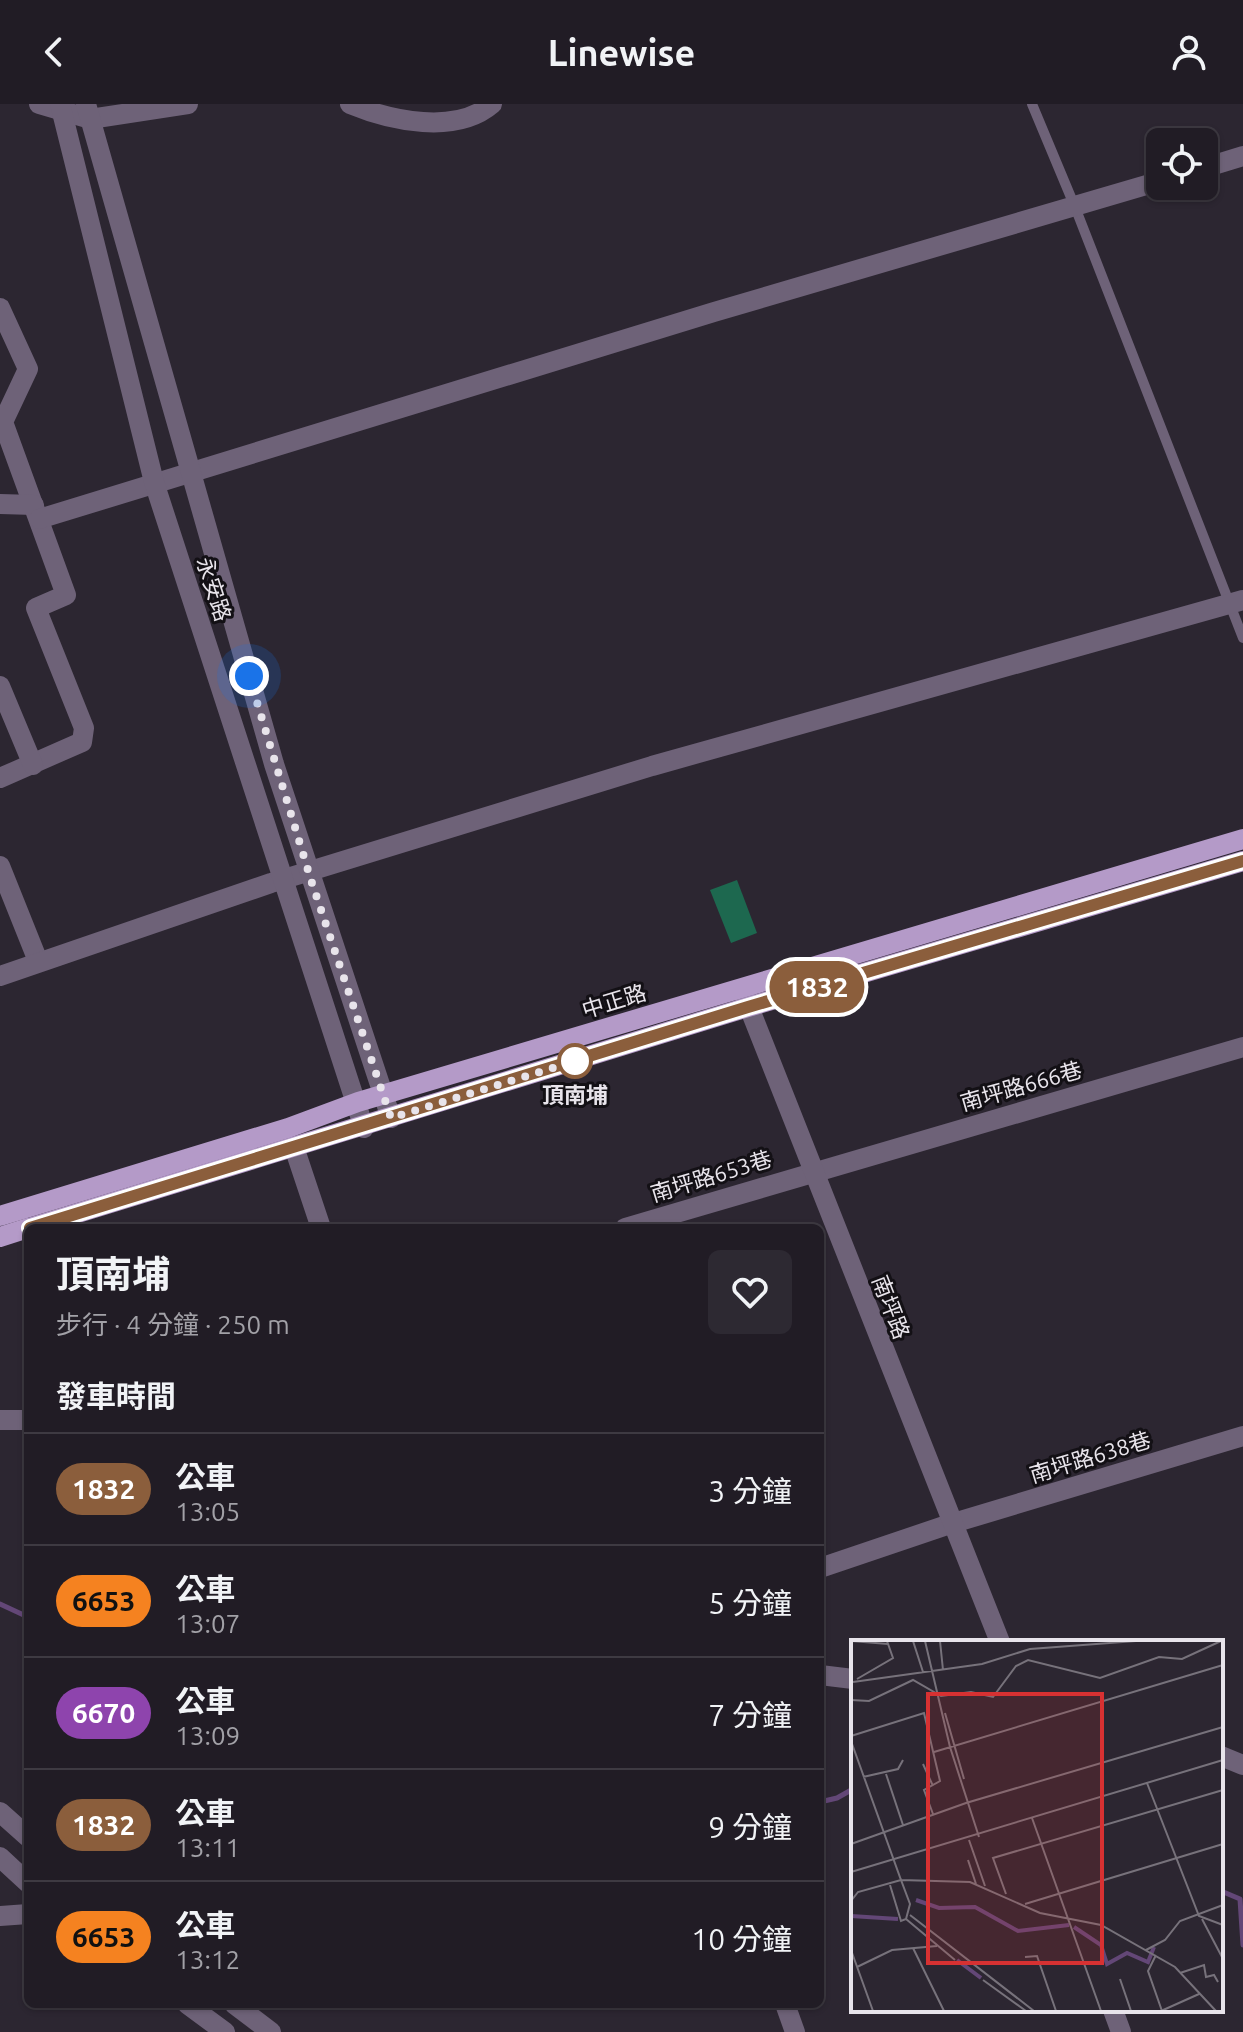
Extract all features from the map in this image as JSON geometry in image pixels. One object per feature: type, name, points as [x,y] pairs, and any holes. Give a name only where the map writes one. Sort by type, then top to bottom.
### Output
[{"type":"main road","name":"中正路","points":[[42,1224],[364,1128],[745,998],[1243,839]]},
{"type":"main road","name":"中正路","points":[[0,1216],[288,1128],[358,1102],[1243,861]]},
{"type":"main road","name":"中正路","points":[[0,1237],[24,1230]]},
{"type":"street","points":[[39,104],[88,112],[188,104]]},
{"type":"street","points":[[350,104],[416,121],[463,121],[492,104]]},
{"type":"street","name":"永安路","points":[[61,109],[154,482],[364,1128]]},
{"type":"street","name":"永安路","points":[[88,112],[188,472],[309,873],[381,1096],[391,1118]]},
{"type":"street","points":[[1218,164],[1243,156]]},
{"type":"street","points":[[0,504],[36,512],[154,482],[1146,185]]},
{"type":"street","points":[[0,308],[28,369],[3,422],[66,595],[36,608],[84,728],[82,742],[0,778]]},
{"type":"street","points":[[0,976],[283,880],[652,766],[1236,602]]},
{"type":"street","points":[[0,686],[33,765]]},
{"type":"street","points":[[0,866],[38,961]]},
{"type":"street","name":"南坪路","points":[[745,998],[950,1524],[999,1640]]},
{"type":"street","name":"南坪路666巷","points":[[811,1171],[1243,1047]]},
{"type":"street","points":[[294,1147],[320,1224]]},
{"type":"street","name":"南坪路653巷","points":[[638,1224],[811,1171]]},
{"type":"street","points":[[0,1420],[24,1420]]},
{"type":"street","name":"南坪路638巷","points":[[824,1567],[950,1524],[1243,1436]]},
{"type":"street","points":[[824,1675],[851,1679]]},
{"type":"street","points":[[1223,1757],[1243,1765]]},
{"type":"street","points":[[0,1812],[24,1833]]},
{"type":"street","points":[[0,1857],[24,1879]]},
{"type":"street","points":[[0,1916],[24,1914]]},
{"type":"street","points":[[192,2008],[225,2032]]},
{"type":"street","points":[[239,2008],[271,2032]]},
{"type":"street","points":[[786,2008],[795,2032]]},
{"type":"street","points":[[1114,2012],[1121,2032]]},
{"type":"lane","points":[[1032,104],[1236,602],[1243,638]]},
{"type":"building","points":[[737,880],[757,933],[731,943],[710,890]]},
{"type":"waterway","points":[[0,1604],[24,1615]]},
{"type":"waterway","points":[[824,1801],[851,1790]]},
{"type":"waterway","points":[[1223,1892],[1240,1899],[1243,1945]]},
{"type":"bus line","name":"1832","points":[[43,1224],[364,1128],[748,1007],[1243,861]]},
{"type":"place","name":"頂南埔","points":[[575,1061]]},
{"type":"route","points":[[249,676],[311,880],[381,1096],[391,1118],[575,1061]]}]
